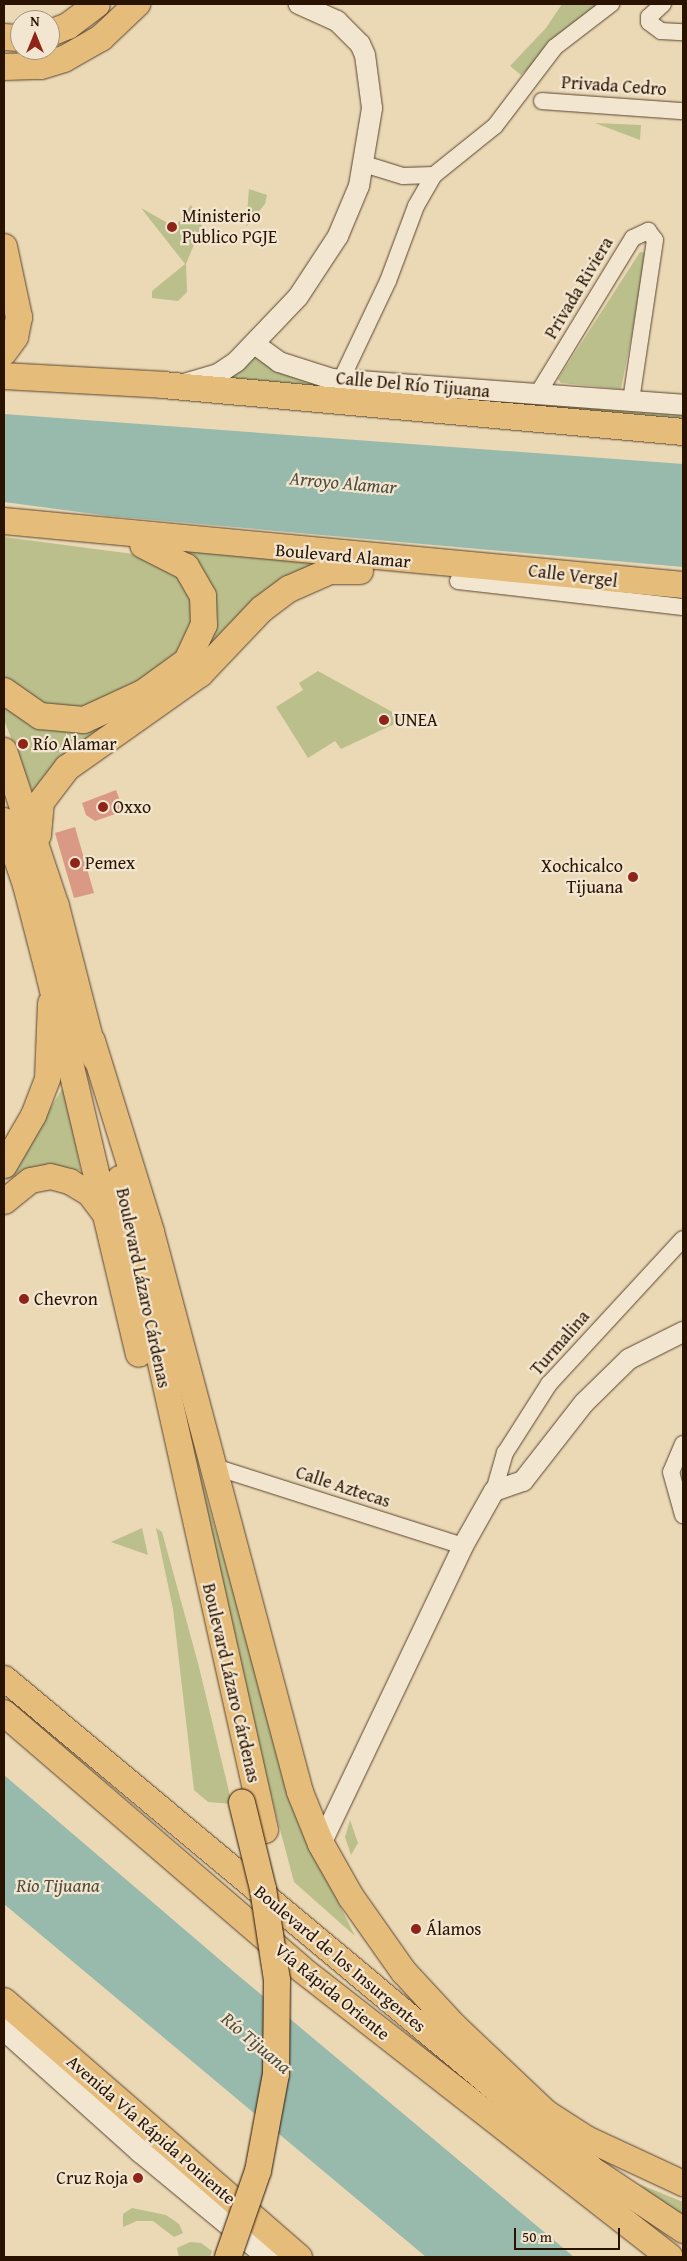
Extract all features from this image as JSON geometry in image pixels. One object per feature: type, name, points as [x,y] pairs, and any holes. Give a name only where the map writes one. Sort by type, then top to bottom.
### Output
[{"type":"highway","points":[[60,29],[68,26],[97,4]]},
{"type":"highway","points":[[4,67],[41,66],[64,59],[101,38],[137,4]]},
{"type":"highway","points":[[4,247],[19,317],[15,338],[4,352]]},
{"type":"highway","points":[[4,376],[163,385],[683,432]]},
{"type":"highway","name":"Boulevard Alamar","points":[[4,521],[317,554],[683,585]]},
{"type":"highway","points":[[4,691],[40,716],[84,720],[143,693],[176,671],[194,650],[205,611],[198,584],[186,566],[159,550],[92,531]]},
{"type":"highway","points":[[317,554],[458,581]]},
{"type":"highway","points":[[52,894],[38,824],[40,802],[48,787],[67,768],[200,674],[277,597],[307,579],[340,570],[458,581]]},
{"type":"highway","name":"Boulevard Lázaro Cárdenas","points":[[4,751],[52,894],[92,1041],[182,1474],[288,1930],[294,2035],[284,2127],[263,2212],[244,2257]]},
{"type":"highway","name":"Boulevard Lázaro Cárdenas","points":[[4,821],[26,885],[50,978],[263,1889],[276,1972],[276,2074],[258,2171],[228,2257]]},
{"type":"highway","points":[[4,831],[26,885]]},
{"type":"highway","points":[[92,1041],[151,1232],[300,1792],[321,1844],[351,1897],[404,1972],[454,2026],[548,2114]]},
{"type":"highway","name":"Vía Rápida Oriente","points":[[4,1713],[300,1968],[670,2257]]},
{"type":"highway","name":"Avenida Vía Rápida Poniente","points":[[4,2001],[299,2257]]},
{"type":"main road","points":[[4,1165],[33,1115],[46,1078],[50,978]]},
{"type":"main road","points":[[4,1201],[30,1180],[50,1176],[69,1181],[89,1193],[104,1213]]},
{"type":"main road","name":"Boulevard de los Insurgentes","points":[[4,1661],[548,2114],[635,2164],[683,2183]]},
{"type":"main road","name":"Boulevard de los Insurgentes","points":[[4,1678],[592,2169],[683,2230]]},
{"type":"main road","name":"Avenida Vía Rápida Poniente","points":[[4,2029],[140,2151],[268,2257]]},
{"type":"street","points":[[163,385],[195,382],[218,374],[256,344],[298,297],[325,259],[348,217],[364,164],[372,108],[365,55],[336,20],[299,4]]},
{"type":"street","points":[[341,380],[388,281],[412,215],[434,175],[495,126],[555,47],[611,4]]},
{"type":"street","points":[[663,4],[649,17],[652,26],[661,31],[683,32]]},
{"type":"street","name":"Privada Cedro","points":[[542,100],[683,111]]},
{"type":"street","points":[[364,164],[398,175],[434,175]]},
{"type":"street","name":"Privada Riviera","points":[[537,395],[633,238],[648,231],[655,240],[631,401]]},
{"type":"street","name":"Calle Del Río Tijuana","points":[[256,344],[287,365],[341,380],[683,405]]},
{"type":"street","name":"Calle Vergel","points":[[458,581],[683,607]]},
{"type":"street","name":"Turmalina","points":[[494,1491],[505,1453],[543,1392],[683,1239]]},
{"type":"street","points":[[321,1844],[463,1546],[494,1491],[523,1481],[584,1403],[629,1359],[683,1332]]},
{"type":"street","points":[[682,1512],[671,1472],[683,1444]]},
{"type":"street","name":"Calle Aztecas","points":[[212,1466],[463,1546]]},
{"type":"green space","points":[[562,4],[599,4],[521,75],[510,66],[546,28]]},
{"type":"green space","points":[[595,123],[641,125],[640,140]]},
{"type":"green space","points":[[249,189],[267,195],[265,204],[246,227]]},
{"type":"green space","points":[[191,205],[202,225],[186,264],[187,292],[178,301],[152,298],[152,291],[185,264],[141,208],[175,227]]},
{"type":"green space","points":[[640,252],[648,253],[621,389],[561,383],[558,379]]},
{"type":"green space","points":[[254,351],[275,370],[291,376],[353,389],[683,415],[683,424],[212,385]]},
{"type":"green space","points":[[4,537],[156,557],[173,567],[198,613],[176,664],[63,716],[4,684]]},
{"type":"green space","points":[[171,549],[332,565],[35,798],[4,720],[4,706],[25,721],[75,730],[209,639]]},
{"type":"green space","points":[[318,671],[405,719],[341,749],[335,741],[308,758],[276,707],[303,690],[299,683]]},
{"type":"green space","points":[[64,1086],[81,1171],[57,1166],[19,1173],[5,1181]]},
{"type":"green space","points":[[197,1464],[298,1821],[355,1936],[294,1882],[204,1543]]},
{"type":"green space","points":[[142,1528],[148,1555],[111,1542]]},
{"type":"green space","points":[[156,1528],[162,1532],[198,1663],[232,1804],[208,1802],[194,1790],[173,1609]]},
{"type":"green space","points":[[350,1820],[358,1843],[351,1855],[345,1837]]},
{"type":"green space","points":[[639,2184],[683,2202],[683,2217],[654,2197]]},
{"type":"green space","points":[[132,2208],[166,2215],[179,2224],[183,2233],[174,2237],[153,2221],[137,2221],[123,2227],[123,2214]]},
{"type":"green space","points":[[190,2242],[201,2243],[212,2251],[210,2257],[179,2257],[177,2248]]},
{"type":"water","name":"Arroyo Alamar","points":[[4,414],[683,464],[683,567],[109,516],[4,502]]},
{"type":"water","name":"Rio Tijuana","points":[[4,1775],[233,1971],[574,2257],[426,2257],[4,1904]]},
{"type":"building","name":"Oxxo","points":[[116,790],[124,811],[95,821],[86,815],[82,803]]},
{"type":"building","name":"Pemex","points":[[75,827],[94,893],[74,898],[55,833]]},
{"type":"place","name":"Ministerio Publico PGJE","points":[[172,227]]},
{"type":"place","name":"UNEA","points":[[384,720]]},
{"type":"place","name":"Río Alamar","points":[[23,744]]},
{"type":"place","name":"Oxxo","points":[[103,807]]},
{"type":"place","name":"Pemex","points":[[75,863]]},
{"type":"place","name":"Xochicalco Tijuana","points":[[633,877]]},
{"type":"place","name":"Chevron","points":[[24,1299]]},
{"type":"place","name":"Álamos","points":[[416,1929]]},
{"type":"place","name":"Cruz Roja","points":[[138,2178]]},
{"type":"water label","name":"Río Tijuana","points":[[256,2043]]}]
